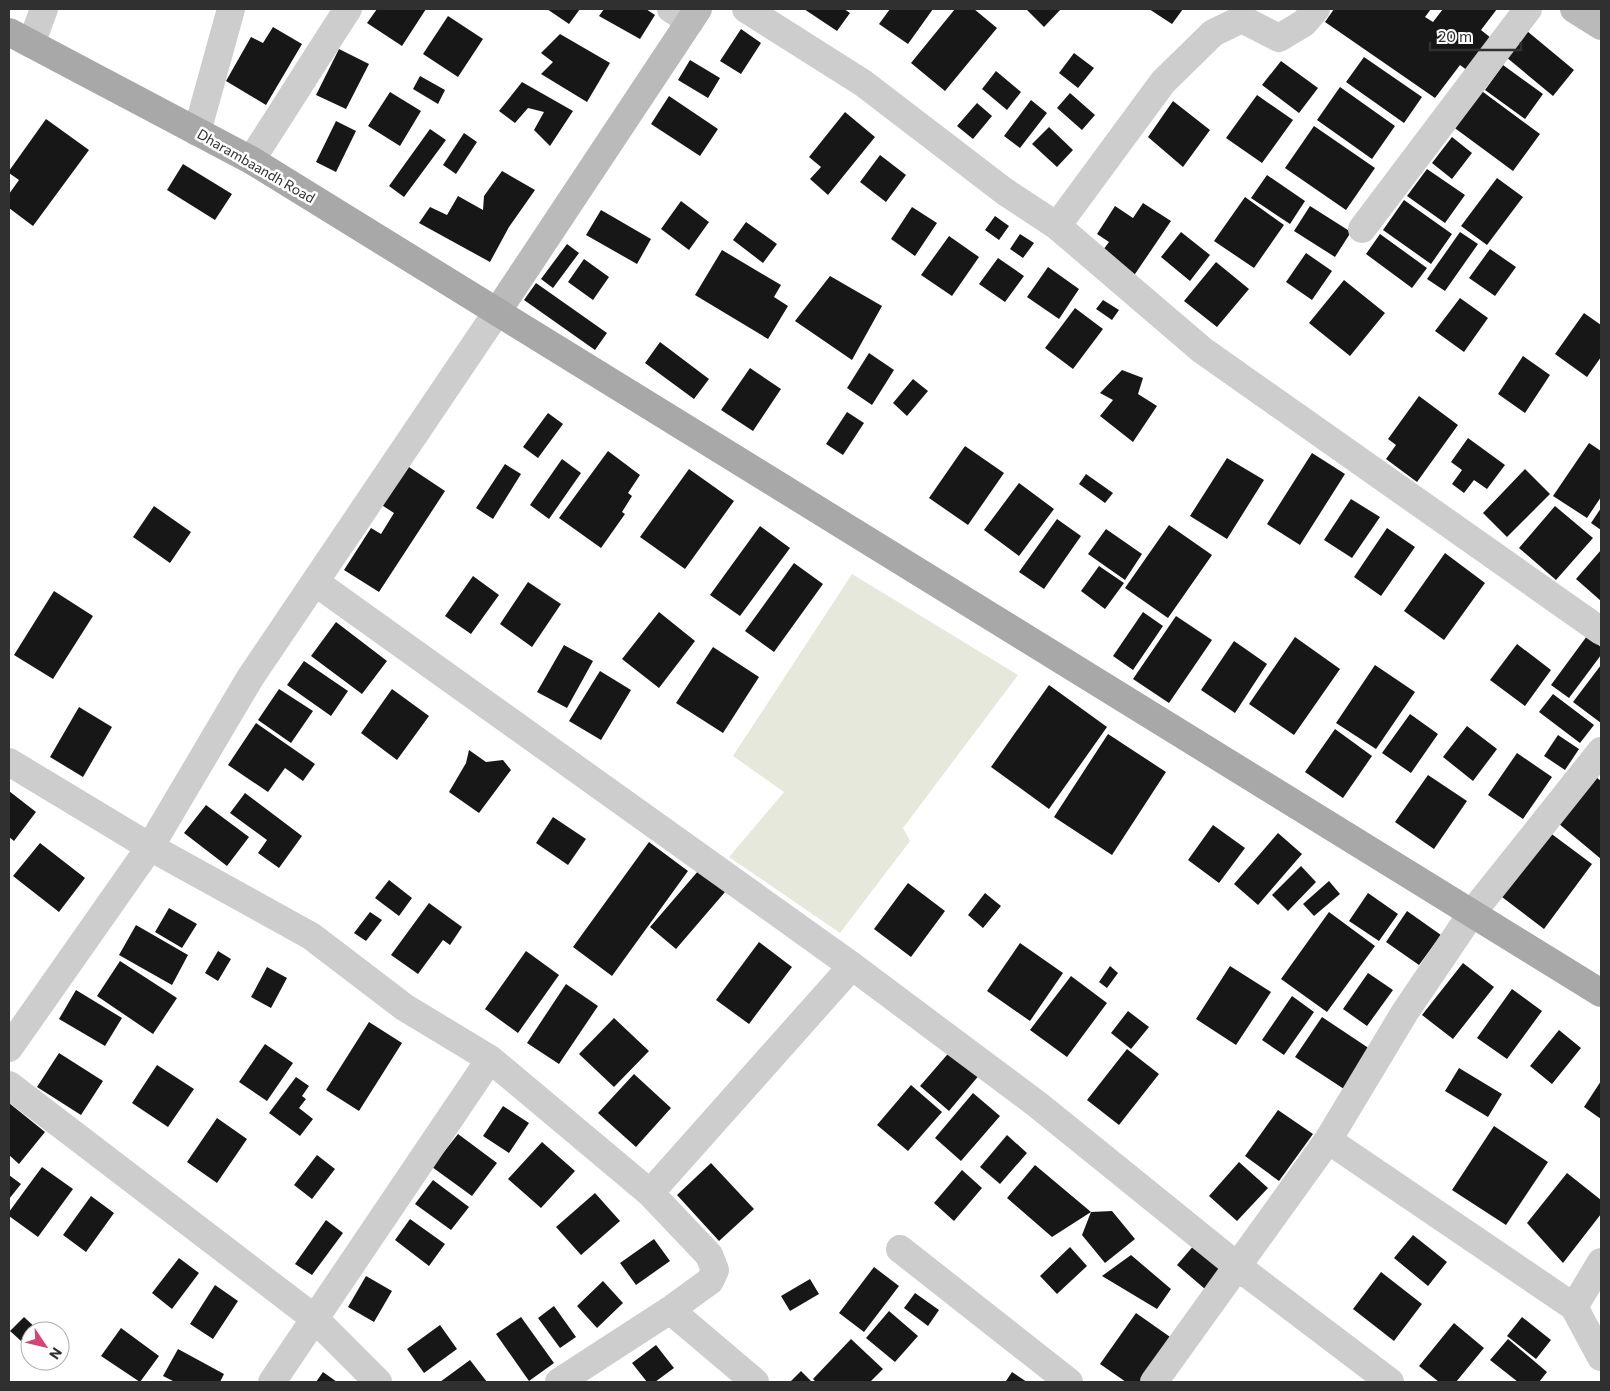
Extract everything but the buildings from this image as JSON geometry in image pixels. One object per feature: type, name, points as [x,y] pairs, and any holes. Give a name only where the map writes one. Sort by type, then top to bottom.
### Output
[{"type":"main road","name":"Dharambaandh Road","points":[[20,38],[251,160],[1601,993]]},
{"type":"street","points":[[20,38],[44,9]]},
{"type":"street","points":[[197,132],[231,9]]},
{"type":"street","points":[[251,160],[292,99],[299,83],[348,9]]},
{"type":"street","points":[[746,9],[863,83],[1004,191],[1057,226],[1202,350],[1601,631]]},
{"type":"street","points":[[1057,226],[1163,82],[1213,33],[1242,18],[1279,38],[1304,23],[1316,9]]},
{"type":"street","points":[[1362,229],[1528,9]]},
{"type":"street","points":[[1574,9],[1601,26]]},
{"type":"street","points":[[9,1048],[150,847],[250,678],[497,312],[686,13]]},
{"type":"street","points":[[315,582],[852,966],[1038,1105],[1236,1266],[1390,1382]]},
{"type":"street","points":[[1154,1382],[1328,1140],[1405,1012],[1472,913],[1600,756]]},
{"type":"street","points":[[9,762],[150,847],[311,936],[404,1007],[490,1059],[650,1193],[709,1255],[715,1270],[710,1281],[569,1380]]},
{"type":"street","points":[[650,1193],[852,966]]},
{"type":"street","points":[[272,1382],[490,1059]]},
{"type":"street","points":[[9,1085],[314,1318],[378,1382]]},
{"type":"street","points":[[1328,1140],[1574,1307],[1601,1356]]},
{"type":"street","points":[[900,1249],[1069,1382]]},
{"type":"street","points":[[1574,1307],[1601,1262]]},
{"type":"street","points":[[670,1310],[756,1382]]},
{"type":"shaded area","points":[[852,574],[1018,675],[903,828],[910,841],[840,933],[729,857],[784,792],[733,756]]}]
